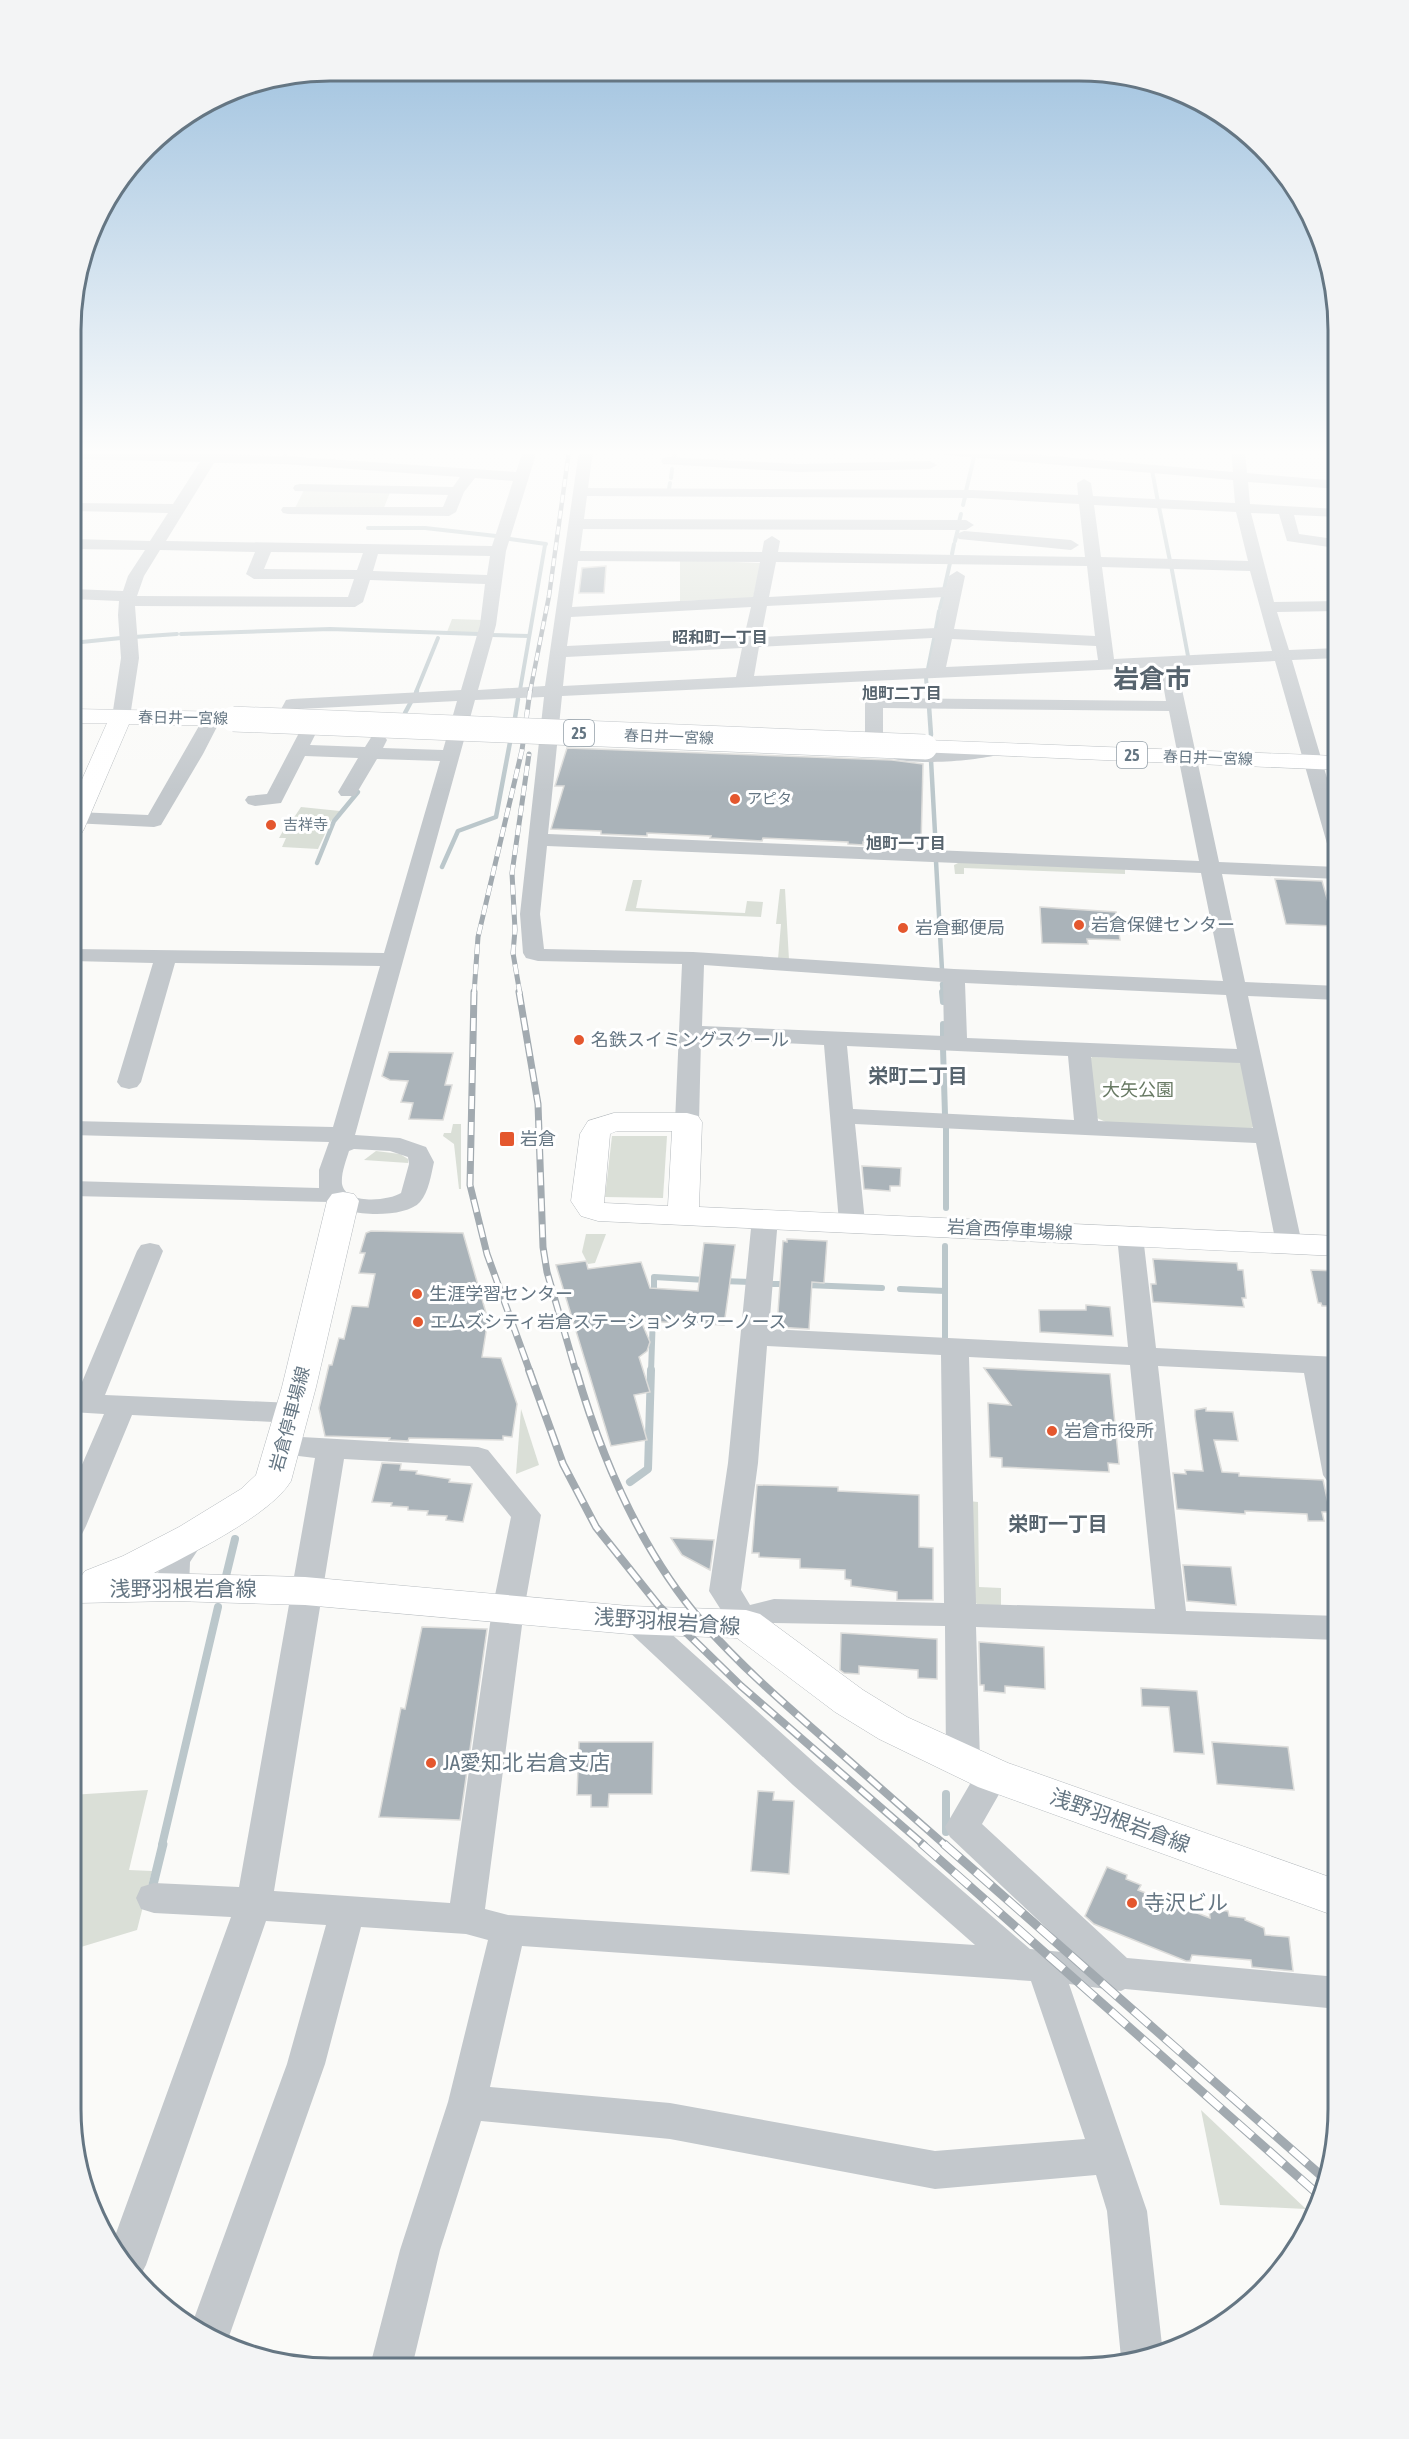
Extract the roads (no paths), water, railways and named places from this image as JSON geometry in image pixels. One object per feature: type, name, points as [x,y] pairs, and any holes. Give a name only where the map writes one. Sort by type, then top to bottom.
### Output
[{"type":"main road","points":[[81,716],[121,717]]},
{"type":"main road","name":"春日井一宮線","points":[[81,806],[121,717],[1328,763]]},
{"type":"main road","name":"岩倉西停車場線","points":[[687,1122],[614,1122],[599,1127],[595,1134],[587,1201],[592,1209],[598,1212],[682,1214],[1328,1246]]},
{"type":"main road","points":[[682,1214],[687,1122]]},
{"type":"main road","name":"岩倉停車場線","points":[[81,1588],[136,1566],[192,1536],[254,1498],[273,1481],[293,1413],[339,1198]]},
{"type":"main road","name":"浅野羽根岩倉線","points":[[81,1590],[174,1587],[305,1591],[636,1620],[746,1624],[849,1701],[893,1728],[978,1768],[1328,1895]]},
{"type":"street","points":[[121,717],[130,657],[126,615],[128,599],[142,565]]},
{"type":"street","points":[[241,601],[259,565]]},
{"type":"street","points":[[81,595],[128,599],[355,602],[367,565]]},
{"type":"street","points":[[339,1198],[330,1184],[455,738],[489,626],[497,565]]},
{"type":"street","points":[[571,565],[553,691],[537,840],[530,914],[534,953],[538,955],[693,958],[954,976],[1328,993]]},
{"type":"street","points":[[744,682],[767,565]]},
{"type":"street","points":[[936,672],[959,565]]},
{"type":"street","points":[[1094,565],[1107,664]]},
{"type":"street","points":[[1219,565],[1257,566],[1328,811]]},
{"type":"street","points":[[254,574],[364,574],[495,580]]},
{"type":"street","points":[[564,612],[953,592]]},
{"type":"street","points":[[1268,608],[1328,606]]},
{"type":"street","points":[[558,652],[944,633],[1104,641]]},
{"type":"street","points":[[288,712],[292,704],[1328,653]]},
{"type":"street","points":[[1167,661],[1290,1244]]},
{"type":"street","points":[[874,676],[874,736]]},
{"type":"street","points":[[874,703],[1176,706]]},
{"type":"street","points":[[175,718],[236,711],[288,712],[455,738]]},
{"type":"street","points":[[81,824],[154,821],[194,754],[221,719],[229,728],[455,738]]},
{"type":"street","points":[[255,800],[274,800],[307,732]]},
{"type":"street","points":[[548,733],[874,736],[914,738],[936,747]]},
{"type":"street","points":[[548,733],[923,756],[1002,750]]},
{"type":"street","points":[[348,792],[381,735]]},
{"type":"street","points":[[299,750],[371,753],[455,738]]},
{"type":"street","points":[[537,840],[1328,873]]},
{"type":"street","points":[[81,955],[392,960]]},
{"type":"street","points":[[129,1082],[166,956]]},
{"type":"street","points":[[687,1122],[693,958]]},
{"type":"street","points":[[954,976],[956,1044]]},
{"type":"street","points":[[690,1032],[1250,1057]]},
{"type":"street","points":[[835,1039],[852,1222]]},
{"type":"street","points":[[1079,1049],[1087,1127]]},
{"type":"street","points":[[842,1116],[1266,1136]]},
{"type":"street","points":[[81,1128],[341,1140],[403,1146],[414,1149],[422,1161],[414,1192],[405,1202],[389,1205],[320,1196],[81,1189]]},
{"type":"street","points":[[765,1218],[742,1473],[725,1591],[746,1624],[757,1614],[774,1611],[1328,1628]]},
{"type":"street","points":[[1130,1236],[1172,1622]]},
{"type":"street","points":[[81,1399],[150,1251]]},
{"type":"street","points":[[754,1337],[1327,1365]]},
{"type":"street","points":[[955,1347],[960,1615],[978,1768],[962,1827],[1121,1975]]},
{"type":"street","points":[[81,1403],[293,1413]]},
{"type":"street","points":[[81,1502],[122,1405]]},
{"type":"street","points":[[284,1446],[478,1456],[526,1515],[508,1610],[465,1919]]},
{"type":"street","points":[[129,2254],[254,1904],[305,1591],[331,1449]]},
{"type":"street","points":[[174,1587],[175,1561],[192,1536]]},
{"type":"street","points":[[636,1620],[805,1775],[1033,1966],[1110,2155],[1127,2211],[1141,2350]]},
{"type":"street","points":[[154,1898],[465,1919],[508,1930],[1033,1966],[1328,1992]]},
{"type":"street","points":[[212,2328],[306,2064],[347,1912]]},
{"type":"street","points":[[393,2358],[420,2250],[467,2102],[508,1930]]},
{"type":"street","points":[[467,2102],[670,2121],[935,2170],[1110,2155]]},
{"type":"waterway","points":[[520,690],[542,565]]},
{"type":"waterway","points":[[944,590],[950,565]]},
{"type":"waterway","points":[[1171,565],[1188,656]]},
{"type":"waterway","points":[[940,608],[943,597]]},
{"type":"waterway","points":[[936,628],[939,611]]},
{"type":"waterway","points":[[181,634],[330,629],[479,634]]},
{"type":"waterway","points":[[134,637],[177,634]]},
{"type":"waterway","points":[[492,635],[529,636]]},
{"type":"waterway","points":[[81,642],[121,638]]},
{"type":"waterway","points":[[416,692],[438,638]]},
{"type":"waterway","points":[[928,669],[934,639]]},
{"type":"waterway","points":[[926,677],[927,692]]},
{"type":"waterway","points":[[415,695],[417,691]]},
{"type":"waterway","points":[[927,691],[928,701]]},
{"type":"waterway","points":[[514,724],[518,699]]},
{"type":"waterway","points":[[405,713],[412,700]]},
{"type":"waterway","points":[[929,706],[931,735]]},
{"type":"waterway","points":[[442,867],[458,831],[496,817],[511,737]]},
{"type":"waterway","points":[[931,760],[936,851]]},
{"type":"waterway","points":[[317,863],[334,821],[358,792]]},
{"type":"waterway","points":[[936,861],[942,970]]},
{"type":"waterway","points":[[942,984],[943,994]]},
{"type":"waterway","points":[[942,992],[943,1002]]},
{"type":"waterway","points":[[943,1024],[943,1038]]},
{"type":"waterway","points":[[943,1048],[945,1115]]},
{"type":"waterway","points":[[946,1126],[946,1208]]},
{"type":"waterway","points":[[945,1246],[945,1291]]},
{"type":"waterway","points":[[654,1296],[654,1277],[706,1280]]},
{"type":"waterway","points":[[722,1281],[751,1282]]},
{"type":"waterway","points":[[773,1284],[787,1284]]},
{"type":"waterway","points":[[806,1285],[882,1288]]},
{"type":"waterway","points":[[900,1289],[945,1291]]},
{"type":"waterway","points":[[945,1291],[945,1339]]},
{"type":"waterway","points":[[651,1372],[653,1315]]},
{"type":"waterway","points":[[630,1482],[648,1469],[651,1370]]},
{"type":"waterway","points":[[226,1576],[235,1539]]},
{"type":"waterway","points":[[162,1845],[218,1607]]},
{"type":"waterway","points":[[946,1794],[946,1832]]},
{"type":"waterway","points":[[152,1889],[163,1844]]},
{"type":"railway","points":[[530,692],[553,565]]},
{"type":"railway","points":[[474,994],[478,937],[522,750],[530,691]]},
{"type":"railway","points":[[520,994],[513,953],[515,930],[512,873],[529,754]]},
{"type":"railway","points":[[474,992],[470,1185],[487,1254],[530,1372]]},
{"type":"railway","points":[[519,992],[538,1104],[543,1247],[547,1272],[576,1372]]},
{"type":"railway","points":[[529,1370],[563,1464],[596,1527],[659,1606],[741,1686],[924,1845]]},
{"type":"railway","points":[[576,1370],[598,1438],[626,1504],[643,1536],[682,1596],[717,1639],[760,1681],[945,1845]]},
{"type":"railway","points":[[922,1844],[1314,2191]]},
{"type":"railway","points":[[944,1844],[1320,2174]]},
{"type":"place","name":"アピタ","points":[[735,799]]},
{"type":"place","name":"吉祥寺","points":[[271,825]]},
{"type":"place","name":"岩倉保健センター","points":[[1079,925]]},
{"type":"place","name":"岩倉郵便局","points":[[903,928]]},
{"type":"place","name":"名鉄スイミングスクール","points":[[579,1040]]},
{"type":"place","name":"岩倉","points":[[507,1139]]},
{"type":"place","name":"生涯学習センター","points":[[417,1294]]},
{"type":"place","name":"エムズシティ岩倉ステーションタワーノース","points":[[418,1322]]},
{"type":"place","name":"岩倉市役所","points":[[1052,1431]]},
{"type":"place","name":"JA愛知北 岩倉支店","points":[[431,1763]]},
{"type":"place","name":"寺沢ビル","points":[[1132,1903]]},
{"type":"district","name":"昭和町一丁目","points":[[720,637]]},
{"type":"district","name":"岩倉市","points":[[1152,679]]},
{"type":"district","name":"旭町二丁目","points":[[902,693]]},
{"type":"district","name":"旭町一丁目","points":[[906,843]]},
{"type":"district","name":"栄町二丁目","points":[[918,1076]]},
{"type":"district","name":"栄町一丁目","points":[[1058,1524]]},
{"type":"park label","name":"大矢公園","points":[[1138,1090]]}]
